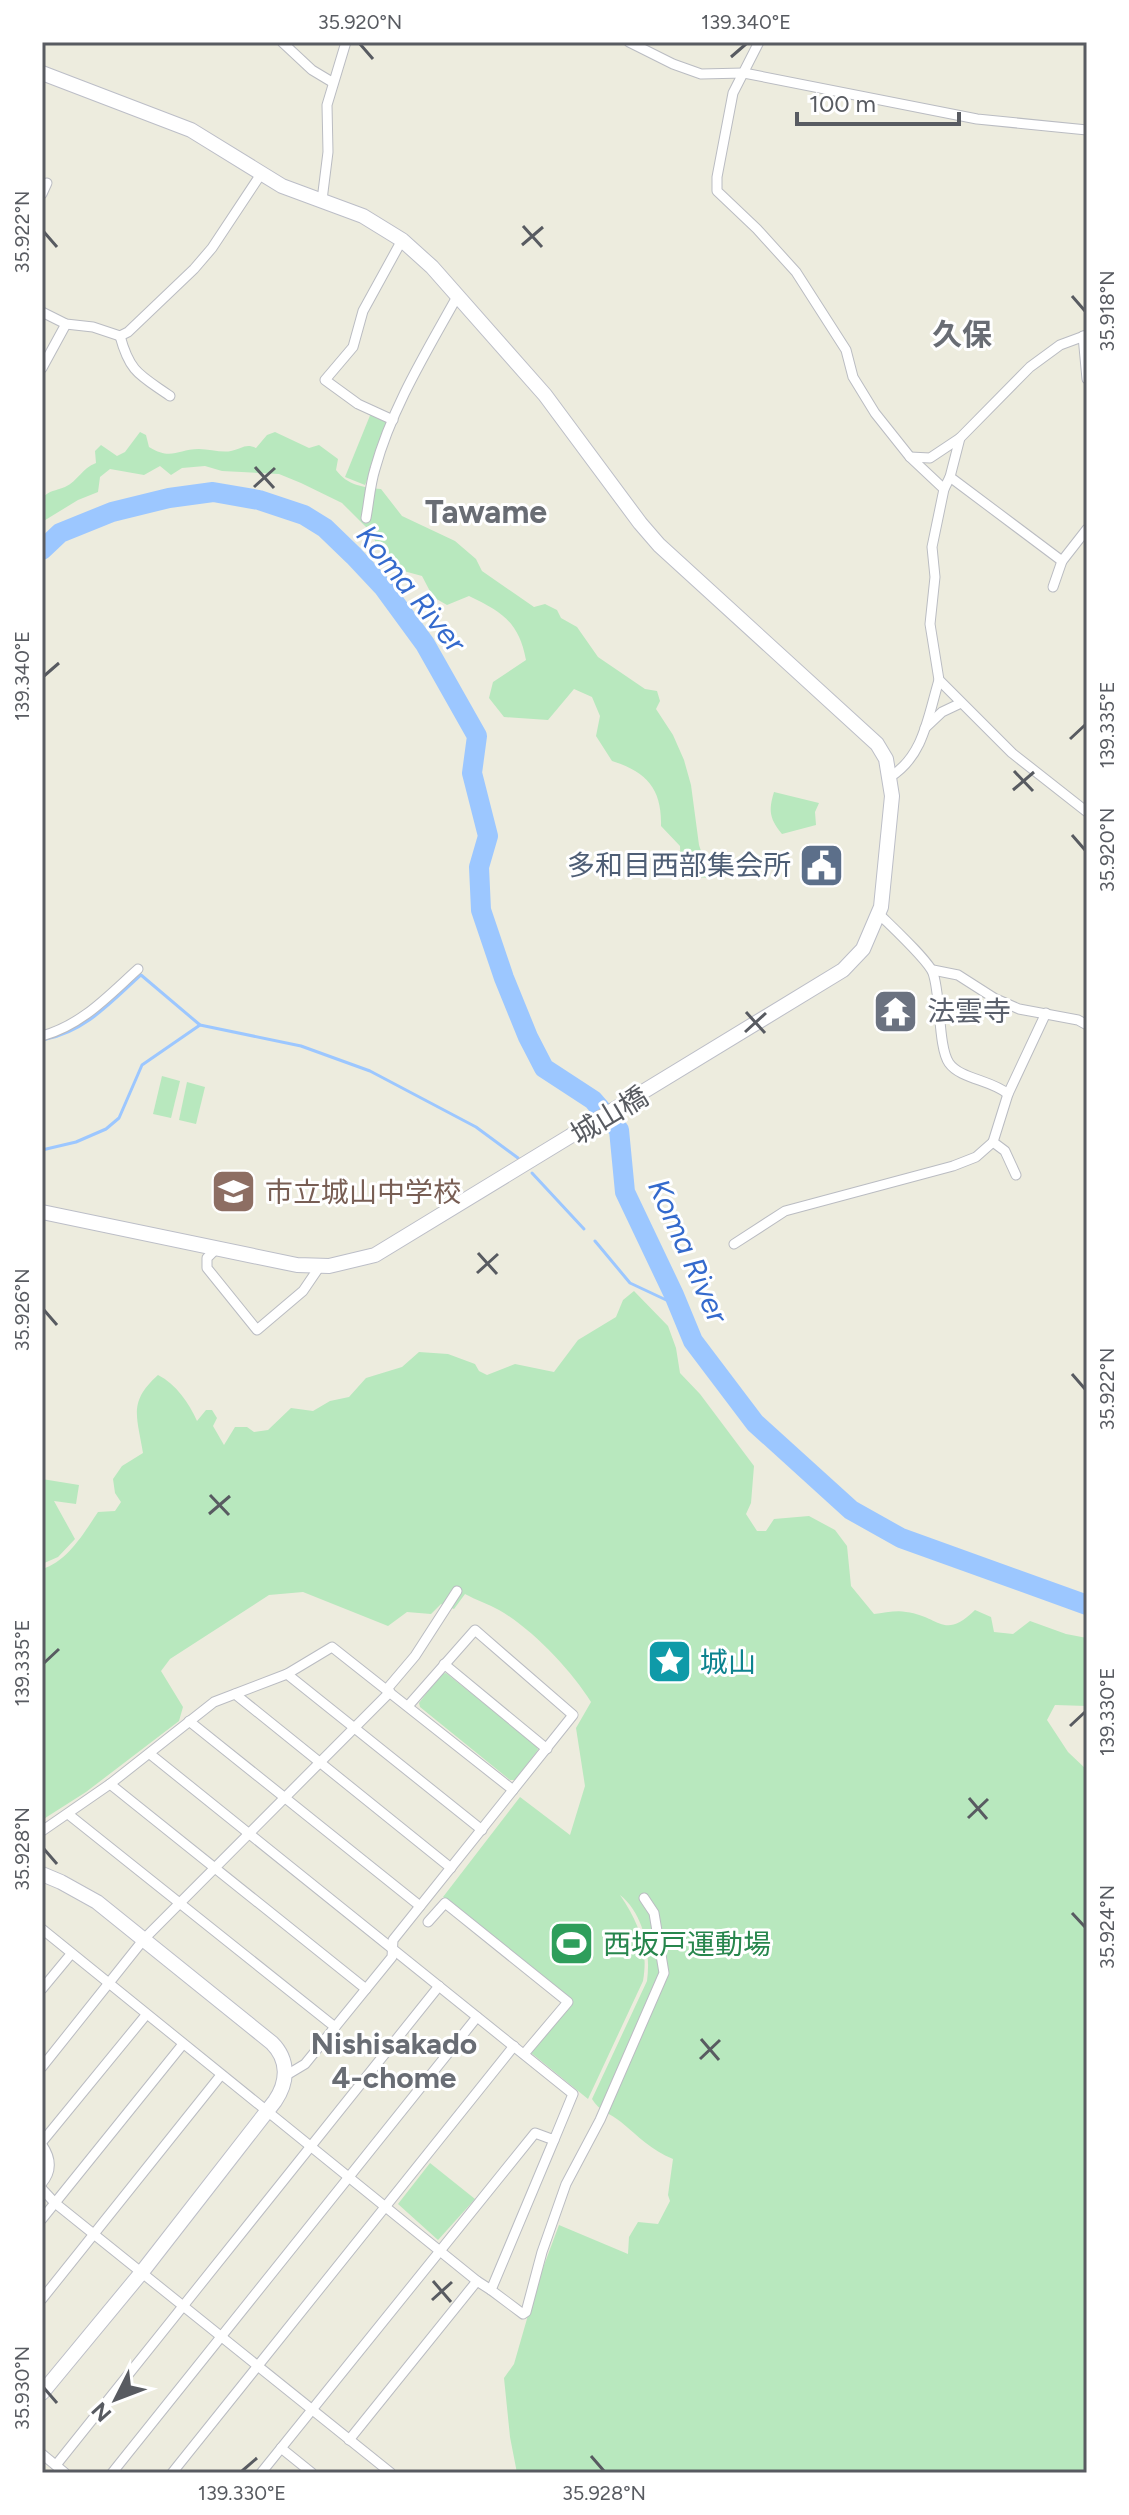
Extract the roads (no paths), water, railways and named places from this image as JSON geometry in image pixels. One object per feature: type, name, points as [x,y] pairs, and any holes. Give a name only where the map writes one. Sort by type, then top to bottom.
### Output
[{"type":"street","points":[[282,42],[312,70],[332,82]]},
{"type":"street","points":[[322,200],[328,152],[327,105],[346,42]]},
{"type":"street","points":[[629,42],[701,74],[744,73],[977,119],[1087,130]]},
{"type":"street","points":[[759,42],[733,93],[717,191],[796,272],[846,350],[853,377],[863,394],[910,457],[944,489]]},
{"type":"street","points":[[42,73],[191,130],[282,186],[363,216],[402,240],[458,295],[545,395],[659,545],[877,744],[886,759],[890,777],[913,758],[939,680],[930,624],[935,577],[932,547],[944,489],[960,438]]},
{"type":"street","points":[[42,312],[66,324],[93,327],[120,336],[128,332],[212,248],[261,174]]},
{"type":"street","points":[[42,194],[47,183]]},
{"type":"street","points":[[393,420],[358,404],[325,380],[353,347],[363,311],[402,240]]},
{"type":"street","points":[[366,518],[375,469],[407,386],[458,295]]},
{"type":"street","points":[[42,368],[66,324]]},
{"type":"street","points":[[120,336],[134,371],[170,396]]},
{"type":"street","points":[[910,457],[930,458],[960,438],[1037,360],[1060,345],[1085,336],[1087,379]]},
{"type":"street","points":[[950,477],[1062,561]]},
{"type":"street","points":[[1053,587],[1062,561],[1087,529]]},
{"type":"street","points":[[939,680],[1021,761],[1087,812]]},
{"type":"street","points":[[925,728],[942,712],[961,703]]},
{"type":"street","name":"城山橋","points":[[42,1212],[297,1265],[320,1266],[358,1261],[384,1251],[843,970],[863,949],[879,914],[892,796],[890,777]]},
{"type":"street","points":[[879,914],[933,970],[944,1051],[949,1063],[958,1072],[999,1086],[1008,1094]]},
{"type":"street","points":[[42,1036],[78,1022],[138,969]]},
{"type":"street","points":[[933,970],[958,975],[994,998],[1019,1009],[1078,1020],[1087,1025]]},
{"type":"street","points":[[734,1244],[785,1211],[953,1166],[976,1157],[993,1142],[1008,1094],[1046,1013]]},
{"type":"street","points":[[993,1142],[1005,1151],[1016,1175]]},
{"type":"street","points":[[217,1248],[207,1258],[207,1268],[257,1330],[303,1291],[320,1266]]},
{"type":"street","points":[[42,2067],[144,1939],[389,1691],[457,1591]]},
{"type":"street","points":[[285,2076],[305,2064],[392,1957],[393,1940],[573,1715],[475,1630],[408,1706]]},
{"type":"street","points":[[42,1831],[150,1754],[214,1702],[287,1674],[332,1647],[513,1790]]},
{"type":"street","points":[[444,1664],[547,1749]]},
{"type":"street","points":[[287,1674],[482,1830]]},
{"type":"street","points":[[235,1694],[451,1868]]},
{"type":"street","points":[[189,1721],[420,1906]]},
{"type":"street","points":[[150,1754],[573,2094],[491,2290]]},
{"type":"street","points":[[110,1784],[366,1989]]},
{"type":"street","points":[[68,1814],[335,2027]]},
{"type":"street","points":[[42,1874],[90,1898],[272,2043],[281,2054],[285,2076],[283,2090],[268,2111],[42,2393]]},
{"type":"street","points":[[42,1929],[518,2313],[526,2312],[542,2252],[566,2184],[600,2120],[664,1973],[654,1913],[644,1898]]},
{"type":"street","points":[[428,1922],[445,1903],[568,2002],[524,2054]]},
{"type":"street","points":[[394,1950],[406,1942]]},
{"type":"street","points":[[42,1989],[71,1954]]},
{"type":"street","points":[[56,2465],[439,1986]]},
{"type":"street","points":[[146,2015],[42,2143],[50,2163],[42,2186],[55,2203],[391,2473]]},
{"type":"street","points":[[112,2473],[477,2017]]},
{"type":"street","points":[[42,2219],[183,2044]]},
{"type":"street","points":[[172,2473],[514,2046]]},
{"type":"street","points":[[42,2299],[221,2075]]},
{"type":"street","points":[[261,2473],[535,2133],[554,2140]]},
{"type":"street","points":[[349,2440],[477,2281]]},
{"type":"street","points":[[281,2448],[312,2473]]},
{"type":"street","points":[[42,2454],[65,2473]]},
{"type":"waterway","name":"Koma River","points":[[42,550],[60,533],[112,512],[169,498],[213,492],[259,500],[304,515],[325,528],[354,556],[384,588],[425,644],[477,736],[472,773],[488,836],[479,867],[481,910],[504,978],[544,1068],[593,1100],[619,1130],[625,1192],[693,1341],[755,1423],[851,1510],[901,1538],[1087,1605]]},
{"type":"waterway","points":[[46,1039],[86,1022],[141,975],[200,1025],[301,1046],[370,1071],[476,1127],[518,1158]]},
{"type":"waterway","points":[[42,1150],[76,1142],[106,1129],[119,1118],[142,1065],[200,1025]]},
{"type":"waterway","points":[[532,1173],[584,1229]]},
{"type":"waterway","points":[[595,1241],[630,1283],[679,1306]]},
{"type":"place","name":"多和目西部集会所","points":[[822,865]]},
{"type":"place","name":"法雲寺","points":[[896,1011]]},
{"type":"place","name":"市立城山中学校","points":[[234,1192]]},
{"type":"place","name":"城山","points":[[669,1662]]},
{"type":"place","name":"西坂戸運動場","points":[[572,1944]]},
{"type":"district","name":"久保","points":[[962,335]]},
{"type":"district","name":"Tawame","points":[[486,512]]},
{"type":"district","name":"Nishisakado 4-chome","points":[[394,2061]]}]
